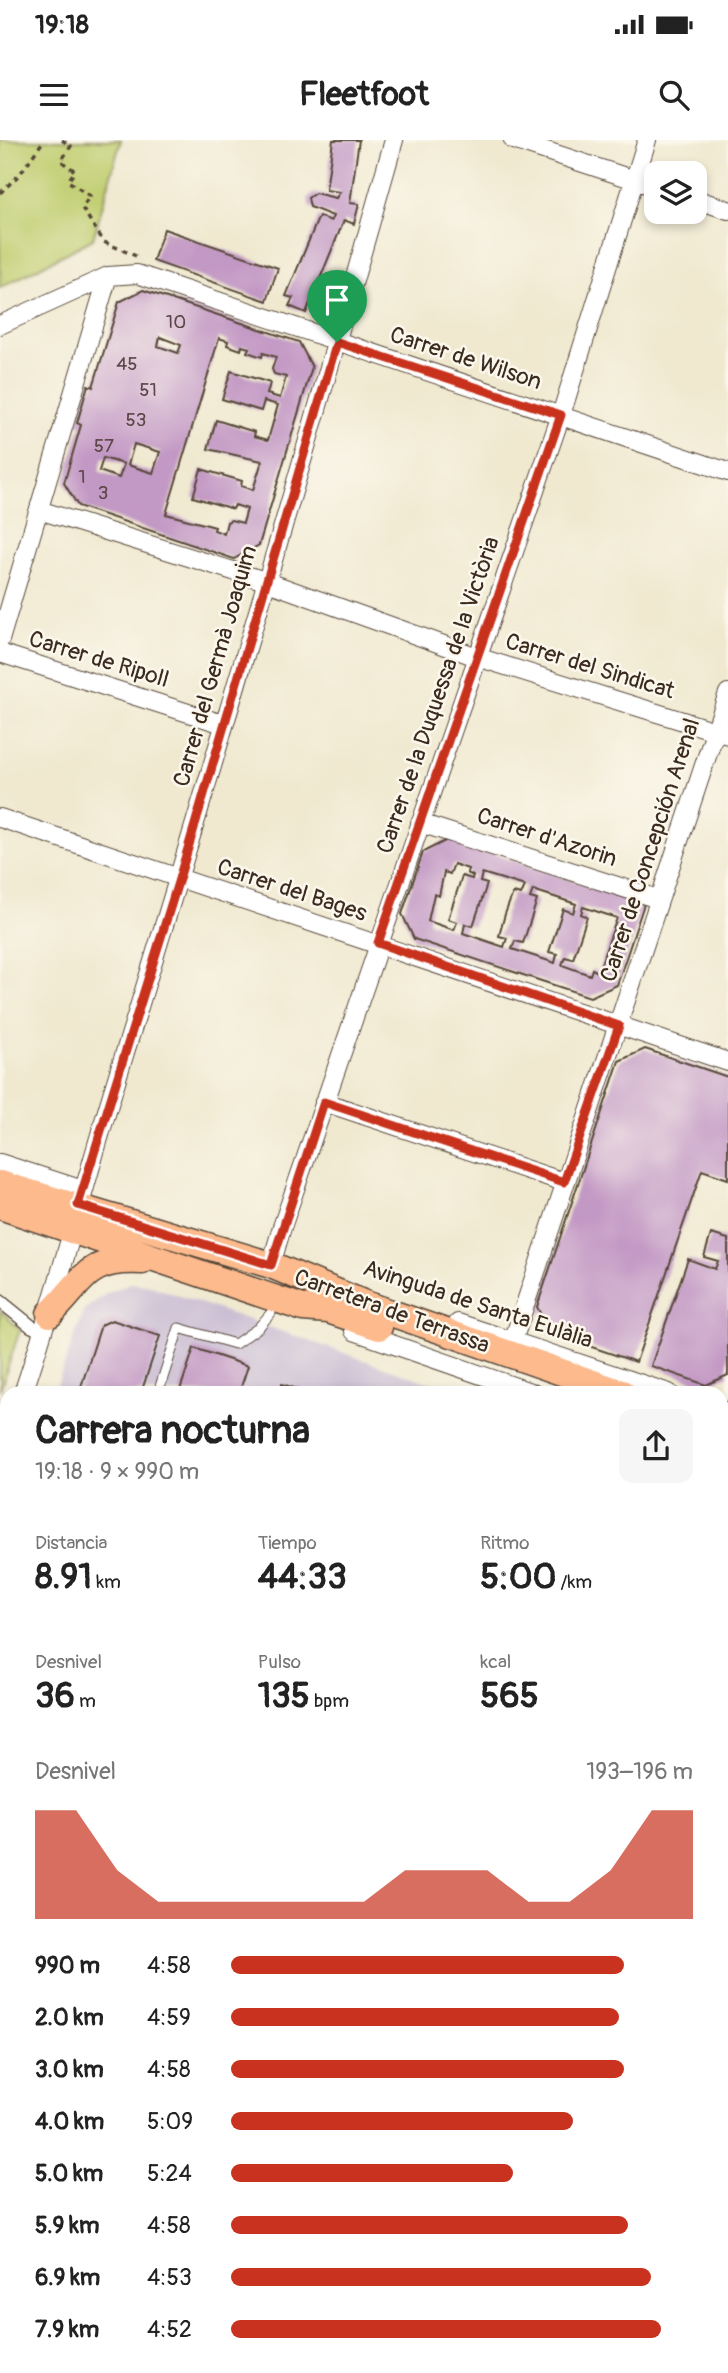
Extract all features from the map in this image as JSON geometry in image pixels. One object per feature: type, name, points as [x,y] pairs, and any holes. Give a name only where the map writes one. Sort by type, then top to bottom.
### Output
[{"type":"main road","name":"Carretera de Terrassa","points":[[0,1184],[80,1198],[271,1265],[365,1304],[602,1386]]},
{"type":"main road","name":"Carretera de Terrassa","points":[[0,1206],[303,1308],[328,1310],[556,1386]]},
{"type":"main road","points":[[47,1323],[73,1286],[93,1268],[115,1260],[166,1262]]},
{"type":"street","name":"Carrer del Germà Joaquim","points":[[25,1386],[47,1323],[80,1198],[179,879],[394,140]]},
{"type":"street","points":[[513,140],[644,183]]},
{"type":"street","name":"Carrer de la Duquessa de la Victòria","points":[[271,1265],[378,943],[561,415],[647,140]]},
{"type":"street","points":[[707,203],[728,210]]},
{"type":"street","name":"Carrer de Wilson","points":[[108,276],[137,274],[153,279],[728,472]]},
{"type":"street","points":[[0,325],[108,276]]},
{"type":"street","points":[[0,640],[108,276]]},
{"type":"street","name":"Carrer del Sindicat","points":[[39,510],[265,581],[477,657],[722,733]]},
{"type":"street","name":"Carrer de Ripoll","points":[[0,653],[223,724]]},
{"type":"street","name":"Carrer de Concepción Arenal","points":[[513,1340],[564,1182],[619,1026],[658,900],[722,733],[728,693]]},
{"type":"street","name":"Carrer del Bages","points":[[0,818],[728,1062]]},
{"type":"street","name":"Carrer d'Azorin","points":[[420,823],[658,900]]},
{"type":"street","points":[[324,1102],[564,1182]]},
{"type":"street","points":[[0,1163],[52,1191]]},
{"type":"street","points":[[0,1194],[29,1201],[52,1191]]},
{"type":"street","name":"Avinguda de Santa Eulàlia","points":[[271,1265],[513,1340],[648,1386]]},
{"type":"street","points":[[0,1301],[26,1322],[47,1323]]},
{"type":"street","points":[[303,1308],[325,1321],[513,1386]]},
{"type":"lane","points":[[160,1386],[179,1328],[235,1344],[258,1328],[271,1313]]},
{"type":"path","points":[[0,193],[20,174],[44,140]]},
{"type":"path","points":[[62,140],[71,146],[61,161],[75,171],[68,181],[90,196],[82,208],[104,242],[136,256],[153,279]]},
{"type":"shaded area","points":[[130,1283],[148,1285],[439,1386],[57,1386],[84,1310],[106,1294]]},
{"type":"green space","points":[[0,140],[121,140],[93,239],[0,288]]},
{"type":"green space","points":[[0,1310],[20,1330],[0,1386]]},
{"type":"building","points":[[333,140],[359,140],[350,203],[359,204],[354,224],[344,220],[306,313],[289,306],[293,298],[286,296],[319,216],[331,221],[333,216],[310,207],[308,198],[315,193],[336,198],[340,192],[326,190]]},
{"type":"building","points":[[164,229],[278,268],[267,301],[153,261]]},
{"type":"building","points":[[143,290],[299,342],[312,367],[259,545],[234,559],[78,506],[64,483],[81,425],[77,423],[88,385],[93,387],[119,302]],"holes":[[[160,337],[181,345],[178,353],[158,346]],[[219,338],[228,341],[227,345],[241,350],[242,346],[249,348],[247,352],[262,357],[263,353],[276,357],[272,369],[274,374],[286,377],[280,398],[267,394],[270,383],[231,371],[222,399],[261,411],[264,401],[278,405],[268,440],[254,436],[255,432],[216,420],[208,449],[262,461],[253,490],[241,486],[242,481],[201,469],[193,497],[233,509],[235,505],[247,509],[243,523],[231,520],[227,522],[224,534],[214,530],[215,527],[166,514]],[[134,444],[160,452],[153,473],[128,465]],[[103,458],[124,464],[119,478],[99,471]]]},
{"type":"building","points":[[449,839],[644,904],[617,985],[590,997],[414,939],[402,914],[423,852]],"holes":[[[454,864],[468,869],[467,873],[473,876],[472,879],[462,876],[448,919],[457,922],[454,930],[428,921],[434,894],[439,896],[444,872],[450,874]],[[482,873],[525,886],[521,895],[513,893],[505,914],[499,936],[507,938],[504,947],[463,933],[465,924],[473,926],[487,884],[480,882]],[[533,890],[576,904],[573,913],[563,909],[549,952],[557,954],[555,963],[512,949],[515,941],[523,943],[537,900],[530,898]],[[583,907],[617,918],[598,972],[592,969],[590,975],[562,965],[565,957],[573,959],[587,917],[581,914]]]},
{"type":"building","points":[[645,1049],[728,1077],[728,1179],[702,1170],[636,1362],[550,1333],[537,1307],[619,1061]]},
{"type":"building","points":[[711,1234],[728,1239],[728,1375],[706,1385],[651,1366],[688,1259],[715,1269],[718,1261],[704,1257]]},
{"type":"building","points":[[112,1320],[160,1336],[143,1386],[81,1386],[101,1325]]},
{"type":"building","points":[[194,1348],[248,1366],[241,1386],[181,1386]]},
{"type":"route","points":[[337,342],[561,415],[378,943],[619,1026],[564,1182],[324,1102],[271,1265],[78,1205],[179,879],[337,342]]}]
